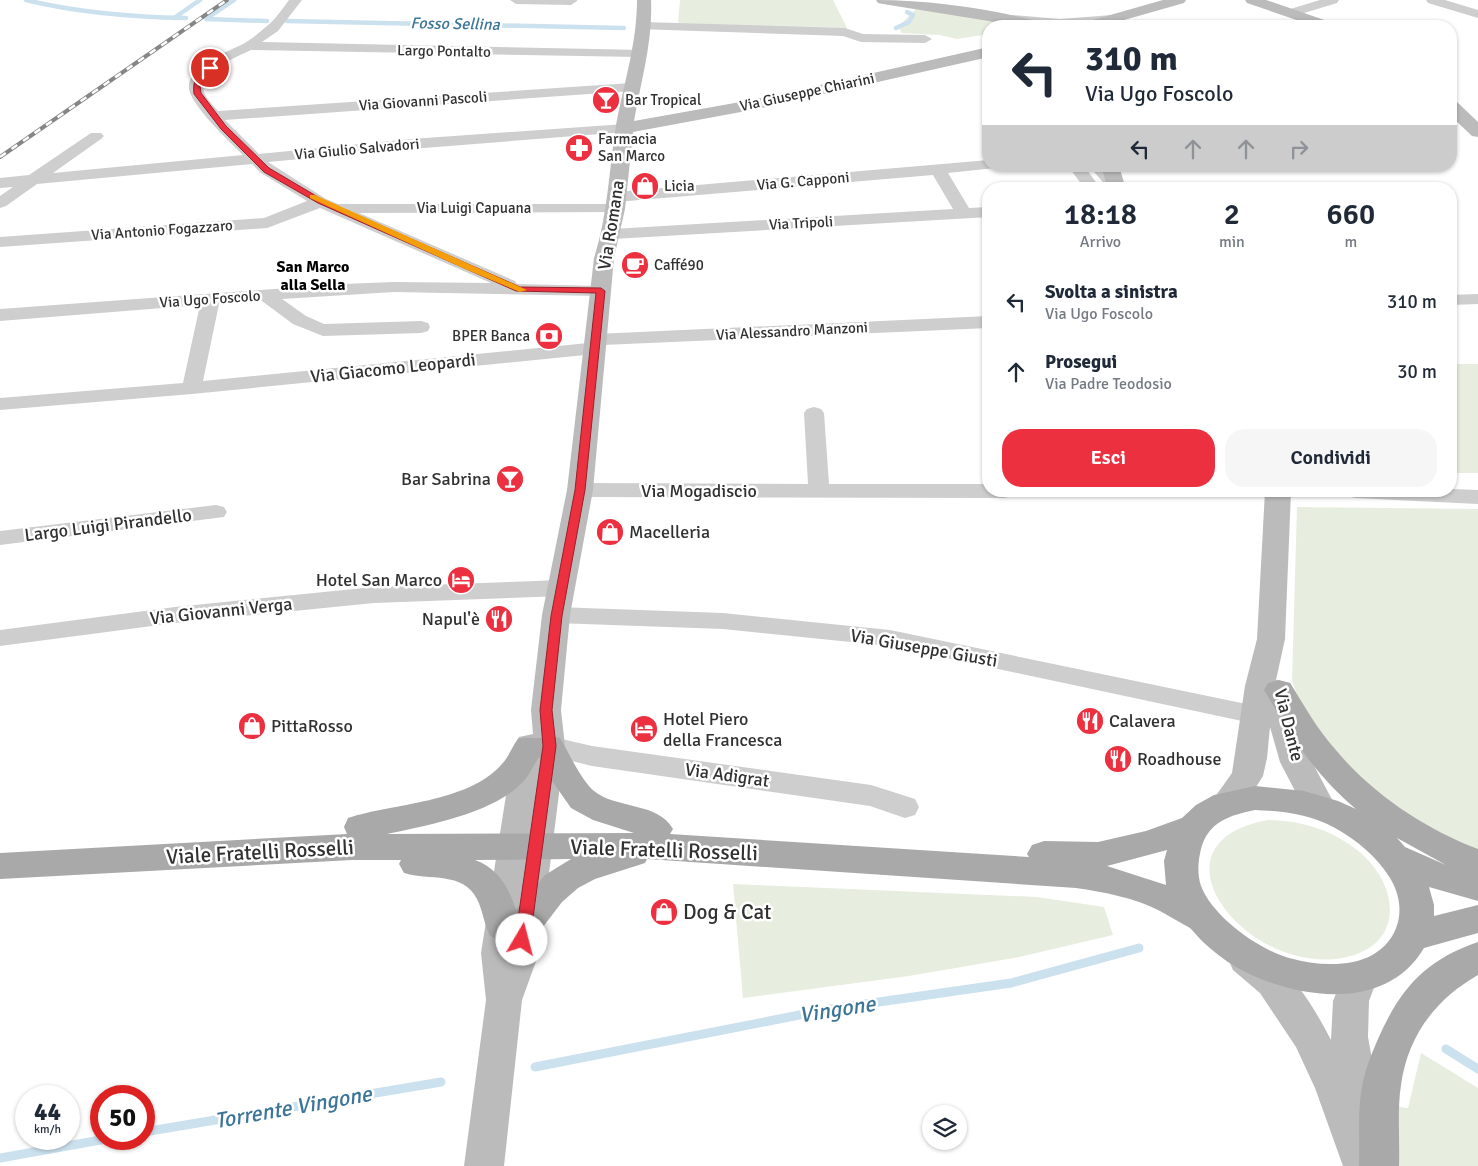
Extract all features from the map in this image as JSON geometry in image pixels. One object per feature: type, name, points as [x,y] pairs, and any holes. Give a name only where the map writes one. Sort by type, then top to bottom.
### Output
[{"type":"main road","points":[[1279,690],[1302,729],[1325,759],[1360,793],[1398,823],[1432,842],[1478,863]]},
{"type":"main road","points":[[190,855],[327,866],[446,864],[468,870],[481,879],[513,926],[556,885],[584,868],[613,862],[654,837],[632,818],[605,811],[582,799],[559,767],[539,747],[511,774],[487,792],[459,804],[360,827]]},
{"type":"main road","points":[[1213,930],[1187,894],[1180,870],[1182,848],[1191,828],[1206,814],[1226,804],[1255,798],[1287,799],[1320,806],[1348,819],[1372,836],[1393,856],[1407,876],[1416,897],[1418,918],[1413,937]]},
{"type":"main road","name":"Viale Fratelli Rosselli","points":[[119,859],[255,834],[360,827],[526,837]]},
{"type":"main road","name":"Viale Fratelli Rosselli","points":[[0,866],[526,837],[654,837],[1098,855],[1125,850],[1191,828]]},
{"type":"main road","name":"Viale Fratelli Rosselli","points":[[654,837],[1076,874],[1109,880],[1170,900],[1256,961],[1291,974],[1327,980],[1360,977],[1383,968],[1401,955],[1413,937]]},
{"type":"main road","points":[[1393,856],[1434,875],[1478,887]]},
{"type":"main road","points":[[1413,937],[1446,926],[1478,919]]},
{"type":"main road","points":[[1379,1166],[1382,1082],[1394,1045],[1405,1022],[1423,994],[1456,968],[1478,957]]},
{"type":"street","points":[[296,0],[273,28],[249,46],[219,60],[200,75],[196,86],[197,94],[224,128],[267,170],[327,205],[519,290]]},
{"type":"street","points":[[516,0],[571,1]]},
{"type":"street","points":[[883,0],[1012,20]]},
{"type":"street","points":[[1119,20],[1134,13],[1179,0]]},
{"type":"street","points":[[1252,0],[1311,20]]},
{"type":"street","points":[[1291,13],[1333,0]]},
{"type":"street","points":[[1432,0],[1478,14]]},
{"type":"street","name":"Via Romana","points":[[484,1166],[504,1000],[520,953],[513,926],[546,710],[556,616],[580,490],[604,258],[613,234],[625,128],[631,88],[639,54],[646,2]]},
{"type":"street","points":[[642,26],[845,32],[861,38],[925,38]]},
{"type":"street","name":"Largo Pontalto","points":[[249,46],[639,54]]},
{"type":"street","name":"Via Giuseppe Chiarini","points":[[625,128],[757,104],[982,54]]},
{"type":"street","name":"Via Giovanni Pascoli","points":[[215,116],[631,88]]},
{"type":"street","points":[[1457,112],[1478,132]]},
{"type":"street","name":"Via Giulio Salvadori","points":[[0,183],[498,137],[625,128]]},
{"type":"street","points":[[0,203],[96,136]]},
{"type":"street","name":"Via G. Capponi","points":[[616,202],[982,166]]},
{"type":"street","points":[[938,170],[964,213]]},
{"type":"street","points":[[1102,172],[1111,182]]},
{"type":"street","name":"Via Luigi Capuana","points":[[327,205],[616,202]]},
{"type":"street","name":"Via Antonio Fogazzaro","points":[[0,242],[267,223],[327,205]]},
{"type":"street","name":"Via Tripoli","points":[[613,234],[982,212]]},
{"type":"street","name":"Via Ugo Foscolo","points":[[0,315],[343,289],[601,291]]},
{"type":"street","points":[[266,294],[296,319],[310,327],[421,327]]},
{"type":"street","points":[[192,388],[211,299]]},
{"type":"street","points":[[1457,300],[1478,299]]},
{"type":"street","name":"Via Alessandro Manzoni","points":[[595,344],[982,322]]},
{"type":"street","name":"Via Giacomo Leopardi","points":[[0,404],[192,388],[595,344]]},
{"type":"street","points":[[814,413],[819,491]]},
{"type":"street","name":"Via Mogadiscio","points":[[580,490],[982,491]]},
{"type":"street","points":[[1457,496],[1478,497]]},
{"type":"street","name":"Via Dante","points":[[1226,804],[1247,776],[1256,715],[1271,639],[1278,497]]},
{"type":"street","name":"Largo Luigi Pirandello","points":[[0,538],[216,512]]},
{"type":"street","name":"Via Giovanni Verga","points":[[0,638],[175,615],[374,595],[562,588]]},
{"type":"street","name":"Via Giuseppe Giusti","points":[[556,616],[723,621],[890,638],[1256,715]]},
{"type":"street","name":"Via Dante","points":[[1271,639],[1282,711],[1296,762],[1320,806]]},
{"type":"street","name":"Via Adigrat","points":[[539,747],[871,796],[905,807]]},
{"type":"street","points":[[1213,930],[1273,982],[1309,1035],[1334,1086],[1364,1166]]},
{"type":"street","points":[[1360,977],[1351,1001],[1349,1037],[1371,1166]]},
{"type":"green space","points":[[680,0],[833,0],[847,28],[685,26],[678,22]]},
{"type":"green space","points":[[916,9],[987,20],[982,20],[982,35],[957,39],[940,35],[901,33],[899,26]]},
{"type":"green space","points":[[1457,364],[1478,364],[1478,473],[1457,473]]},
{"type":"green space","points":[[1297,507],[1478,509],[1478,854],[1436,835],[1351,776],[1303,712],[1292,681]]},
{"type":"green space","points":[[1268,820],[1302,824],[1323,830],[1343,840],[1368,860],[1380,876],[1387,893],[1390,910],[1387,926],[1378,940],[1364,951],[1342,958],[1306,958],[1272,947],[1243,928],[1221,904],[1210,878],[1212,854],[1231,833]]},
{"type":"green space","points":[[733,884],[1037,897],[1104,907],[1113,935],[1019,957],[909,976],[743,998]]},
{"type":"green space","points":[[1421,1053],[1478,1088],[1478,1166],[1394,1166],[1391,1106],[1408,1108]]},
{"type":"waterway","name":"Fosso Sellina","points":[[26,0],[106,14],[174,18]]},
{"type":"waterway","points":[[174,18],[200,0]]},
{"type":"waterway","name":"Fosso Sellina","points":[[234,0],[206,19],[267,21]]},
{"type":"waterway","name":"Fosso Sellina","points":[[896,28],[909,22],[913,15],[907,12]]},
{"type":"waterway","name":"Fosso Sellina","points":[[174,18],[186,18]]},
{"type":"waterway","name":"Fosso Sellina","points":[[287,21],[624,28]]},
{"type":"waterway","name":"Vingone","points":[[535,1067],[830,1009],[1011,983],[1139,948]]},
{"type":"waterway","name":"Vingone","points":[[1446,1049],[1478,1069]]},
{"type":"waterway","name":"Torrente Vingone","points":[[155,1130],[441,1082]]},
{"type":"waterway","name":"Torrente Vingone","points":[[0,1158],[90,1142]]},
{"type":"railway","points":[[0,157],[227,0]]},
{"type":"slow traffic","points":[[312,197],[519,290],[523,290]]},
{"type":"place","name":"Bar Tropical","points":[[606,100]]},
{"type":"place","name":"Farmacia San Marco","points":[[579,148]]},
{"type":"place","name":"Licia","points":[[645,186]]},
{"type":"place","name":"Caffé90","points":[[635,265]]},
{"type":"place","name":"BPER Banca","points":[[549,336]]},
{"type":"place","name":"Bar Sabrina","points":[[510,479]]},
{"type":"place","name":"Macelleria","points":[[610,532]]},
{"type":"place","name":"Hotel San Marco","points":[[461,580]]},
{"type":"place","name":"Napul'è","points":[[499,619]]},
{"type":"place","name":"Calavera","points":[[1090,721]]},
{"type":"place","name":"PittaRosso","points":[[252,726]]},
{"type":"place","name":"Hotel Piero della Francesca","points":[[644,729]]},
{"type":"place","name":"Roadhouse","points":[[1118,759]]},
{"type":"place","name":"Dog & Cat","points":[[664,912]]},
{"type":"district","name":"San Marco alla Sella","points":[[313,276]]},
{"type":"route","points":[[210,68],[200,75],[196,86],[197,94],[224,128],[267,170],[280,176],[320,202],[519,290],[601,291],[580,490],[556,616],[546,710],[549,746],[522,940]]}]
